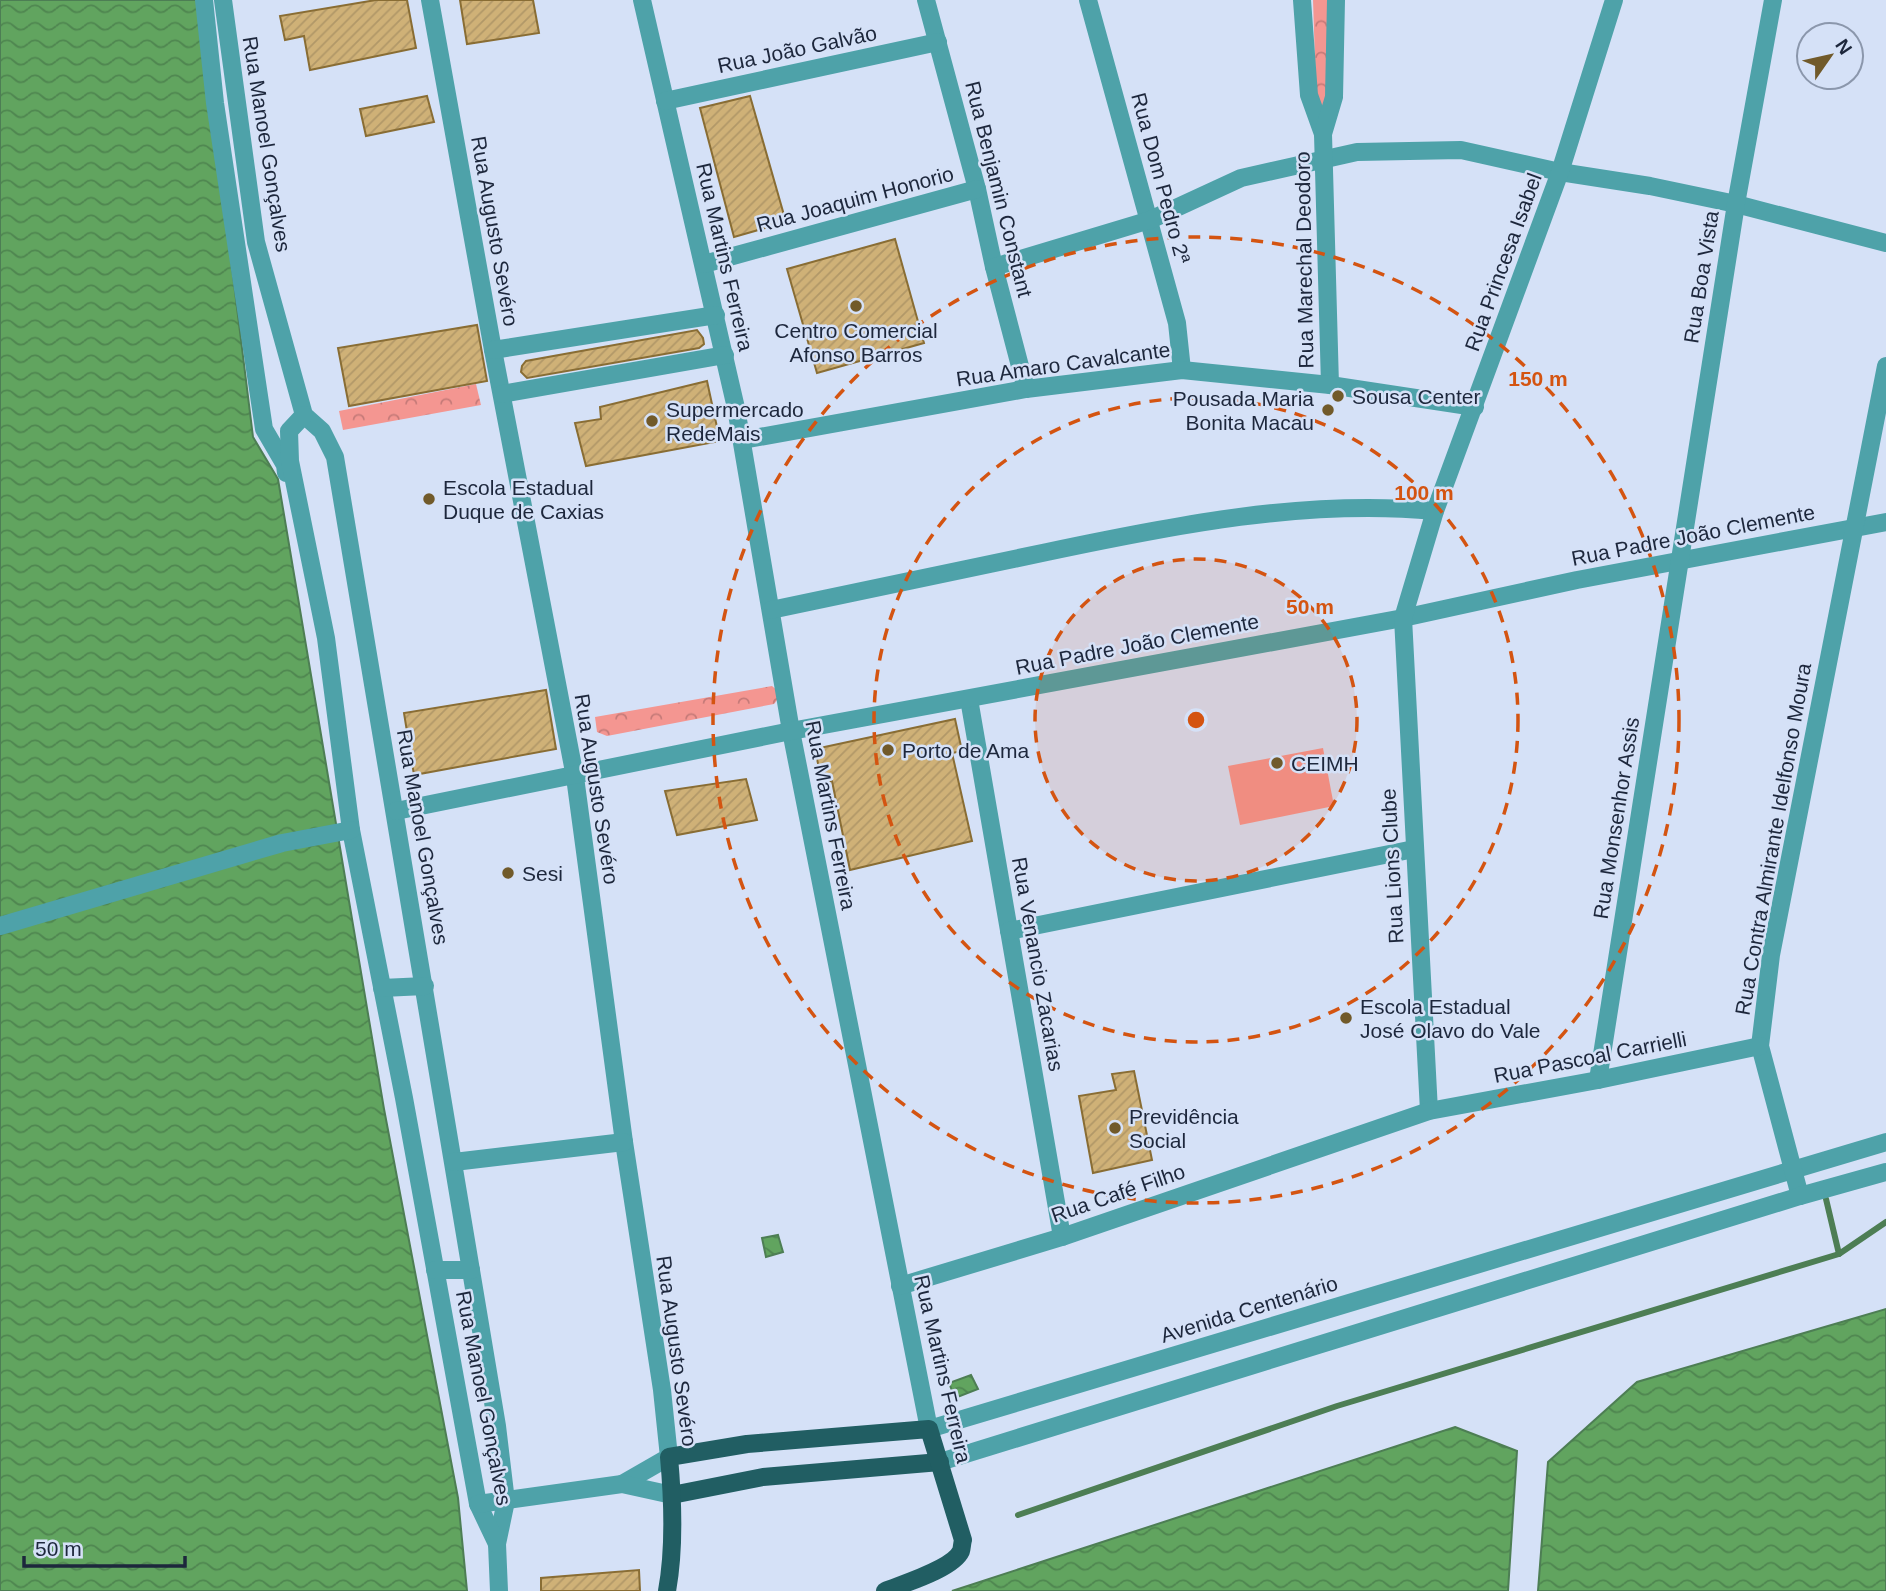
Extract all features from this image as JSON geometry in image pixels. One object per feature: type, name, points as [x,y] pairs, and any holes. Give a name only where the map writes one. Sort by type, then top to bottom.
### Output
[{"type":"main road","name":"Avenida Centenário","points":[[669,1457],[747,1444],[929,1429]]},
{"type":"main road","name":"Rua Martins Ferreira","points":[[884,1591],[934,1571],[961,1552],[963,1540],[929,1429]]},
{"type":"main road","name":"Rua Augusto Sevéro","points":[[667,1591],[672,1494],[669,1457]]},
{"type":"main road","name":"Avenida Centenário","points":[[672,1494],[763,1477],[940,1462]]},
{"type":"street","points":[[204,0],[215,103],[264,429],[285,465],[318,645],[331,736],[341,751]]},
{"type":"street","name":"Rua Manoel Gonçalves","points":[[223,0],[256,242],[304,415],[322,431],[335,457],[497,1426],[506,1501],[496,1545]]},
{"type":"street","name":"Rua Augusto Sevéro","points":[[430,0],[493,351],[575,776],[662,1390],[669,1457]]},
{"type":"street","name":"Rua Martins Ferreira","points":[[642,0],[743,440],[791,731],[929,1429]]},
{"type":"street","name":"Rua Benjamin Constant","points":[[926,0],[977,189],[994,267],[1026,388]]},
{"type":"street","name":"Rua Dom Pedro 2ª","points":[[1088,0],[1177,323],[1182,370]]},
{"type":"street","name":"Rua Marechal Deodoro","points":[[1302,0],[1309,95],[1323,134]]},
{"type":"street","name":"Rua Marechal Deodoro","points":[[1330,385],[1323,134],[1335,87],[1336,0]]},
{"type":"street","name":"Rua Princesa Isabel","points":[[1403,618],[1435,511],[1560,172],[1614,0]]},
{"type":"street","name":"Rua Boa Vista","points":[[1679,562],[1736,204],[1773,0]]},
{"type":"street","name":"Rua João Galvão","points":[[665,101],[938,42]]},
{"type":"street","points":[[994,267],[1150,220],[1241,178],[1357,152],[1461,150],[1560,172],[1650,186],[1736,204],[1886,243]]},
{"type":"street","name":"Rua Joaquim Honorio","points":[[704,264],[977,189]]},
{"type":"street","points":[[493,351],[716,315]]},
{"type":"street","points":[[502,394],[725,355]]},
{"type":"street","name":"Rua Contra Almirante Idelfonso Moura","points":[[1800,1196],[1760,1046],[1771,955],[1886,366]]},
{"type":"street","name":"Rua Amaro Cavalcante","points":[[743,440],[1026,388],[1182,370],[1330,385],[1475,407]]},
{"type":"street","name":"Rua Manoel Gonçalves","points":[[304,415],[289,431],[290,461],[326,638],[341,751],[345,831],[383,988],[478,1504],[496,1545]]},
{"type":"street","points":[[771,610],[1136,533],[1230,517],[1355,506],[1435,511]]},
{"type":"street","name":"Rua Padre João Clemente","points":[[396,811],[791,731],[1403,618],[1577,580],[1886,522]]},
{"type":"street","name":"Rua Monsenhor Assis","points":[[1598,1080],[1679,562]]},
{"type":"street","name":"Rua Lions Clube","points":[[1403,618],[1413,849],[1429,1111]]},
{"type":"street","name":"Rua Venancio Zacarias","points":[[969,699],[1062,1237]]},
{"type":"street","points":[[0,926],[282,844],[345,831]]},
{"type":"street","points":[[1009,931],[1413,849]]},
{"type":"street","points":[[383,988],[425,986]]},
{"type":"street","name":"Rua Pascoal Carrielli","points":[[1429,1111],[1598,1080],[1760,1046]]},
{"type":"street","name":"Rua Café Filho","points":[[900,1286],[1062,1237],[1429,1111]]},
{"type":"street","points":[[454,1162],[625,1142]]},
{"type":"street","name":"Avenida Centenário","points":[[929,1429],[1886,1142]]},
{"type":"street","name":"Avenida Centenário","points":[[940,1462],[1800,1196],[1886,1172]]},
{"type":"street","points":[[435,1270],[471,1270]]},
{"type":"street","points":[[1284,1322],[1296,1352]]},
{"type":"street","name":"Avenida Centenário","points":[[622,1485],[669,1457]]},
{"type":"street","name":"Avenida Centenário","points":[[478,1504],[622,1485],[672,1494]]},
{"type":"street","points":[[496,1545],[499,1591]]},
{"type":"green space","points":[[1313,0],[1329,0],[1329,72],[1322,118],[1316,91]]},
{"type":"green space","points":[[476,384],[481,405],[343,430],[339,411]]},
{"type":"green space","points":[[772,686],[778,691],[778,699],[774,704],[607,736],[597,732],[595,717]]},
{"type":"green space","points":[[1323,748],[1334,806],[1240,825],[1228,766]]},
{"type":"water","points":[[0,0],[199,0],[253,437],[278,479],[384,1109],[458,1498],[467,1591],[0,1591]]},
{"type":"water","points":[[778,1235],[783,1252],[766,1257],[762,1238]]},
{"type":"water","points":[[1886,1309],[1886,1591],[1538,1591],[1548,1462],[1637,1382]]},
{"type":"water","points":[[971,1375],[978,1389],[955,1398],[949,1383]]},
{"type":"water","points":[[1455,1427],[1517,1451],[1508,1591],[952,1591]]},
{"type":"building","points":[[376,0],[407,0],[416,48],[310,70],[304,36],[285,40],[280,16]]},
{"type":"building","points":[[460,0],[533,0],[539,33],[467,44]]},
{"type":"building","points":[[427,96],[434,122],[366,136],[360,109]]},
{"type":"building","points":[[750,96],[786,222],[734,237],[700,108]]},
{"type":"building","name":"Centro Comercial Afonso Barros","points":[[895,239],[924,343],[817,373],[787,269]]},
{"type":"building","points":[[477,325],[487,381],[349,406],[338,348]]},
{"type":"building","points":[[697,330],[704,344],[699,348],[527,378],[521,372],[526,361]]},
{"type":"building","name":"Supermercado RedeMais","points":[[707,381],[720,441],[586,466],[575,423],[601,419],[600,407]]},
{"type":"building","points":[[546,690],[556,749],[414,775],[404,713]]},
{"type":"building","points":[[955,719],[962,751],[952,753],[972,841],[850,870],[832,781],[822,783],[815,749]]},
{"type":"building","points":[[746,779],[757,820],[677,835],[665,791]]},
{"type":"building","name":"Previdência Social","points":[[1134,1071],[1152,1160],[1093,1173],[1079,1096],[1116,1090],[1112,1074]]},
{"type":"building","points":[[639,1570],[640,1591],[541,1591],[541,1578]]},
{"type":"waterway","points":[[1826,1199],[1839,1254]]},
{"type":"waterway","points":[[1018,1515],[1337,1406],[1839,1254],[1886,1222]]},
{"type":"place","name":"Centro Comercial Afonso Barros","points":[[856,306]]},
{"type":"place","name":"Sousa Center","points":[[1338,396]]},
{"type":"place","name":"Pousada Maria Bonita Macau","points":[[1328,410]]},
{"type":"place","name":"Supermercado RedeMais","points":[[652,421]]},
{"type":"place","name":"Escola Estadual Duque de Caxias","points":[[429,499]]},
{"type":"place","name":"Porto de Ama","points":[[888,750]]},
{"type":"place","name":"CEIMH","points":[[1277,763]]},
{"type":"place","name":"Sesi","points":[[508,873]]},
{"type":"place","name":"Escola Estadual José Olavo do Vale","points":[[1346,1018]]},
{"type":"place","name":"Previdência Social","points":[[1115,1128]]}]
